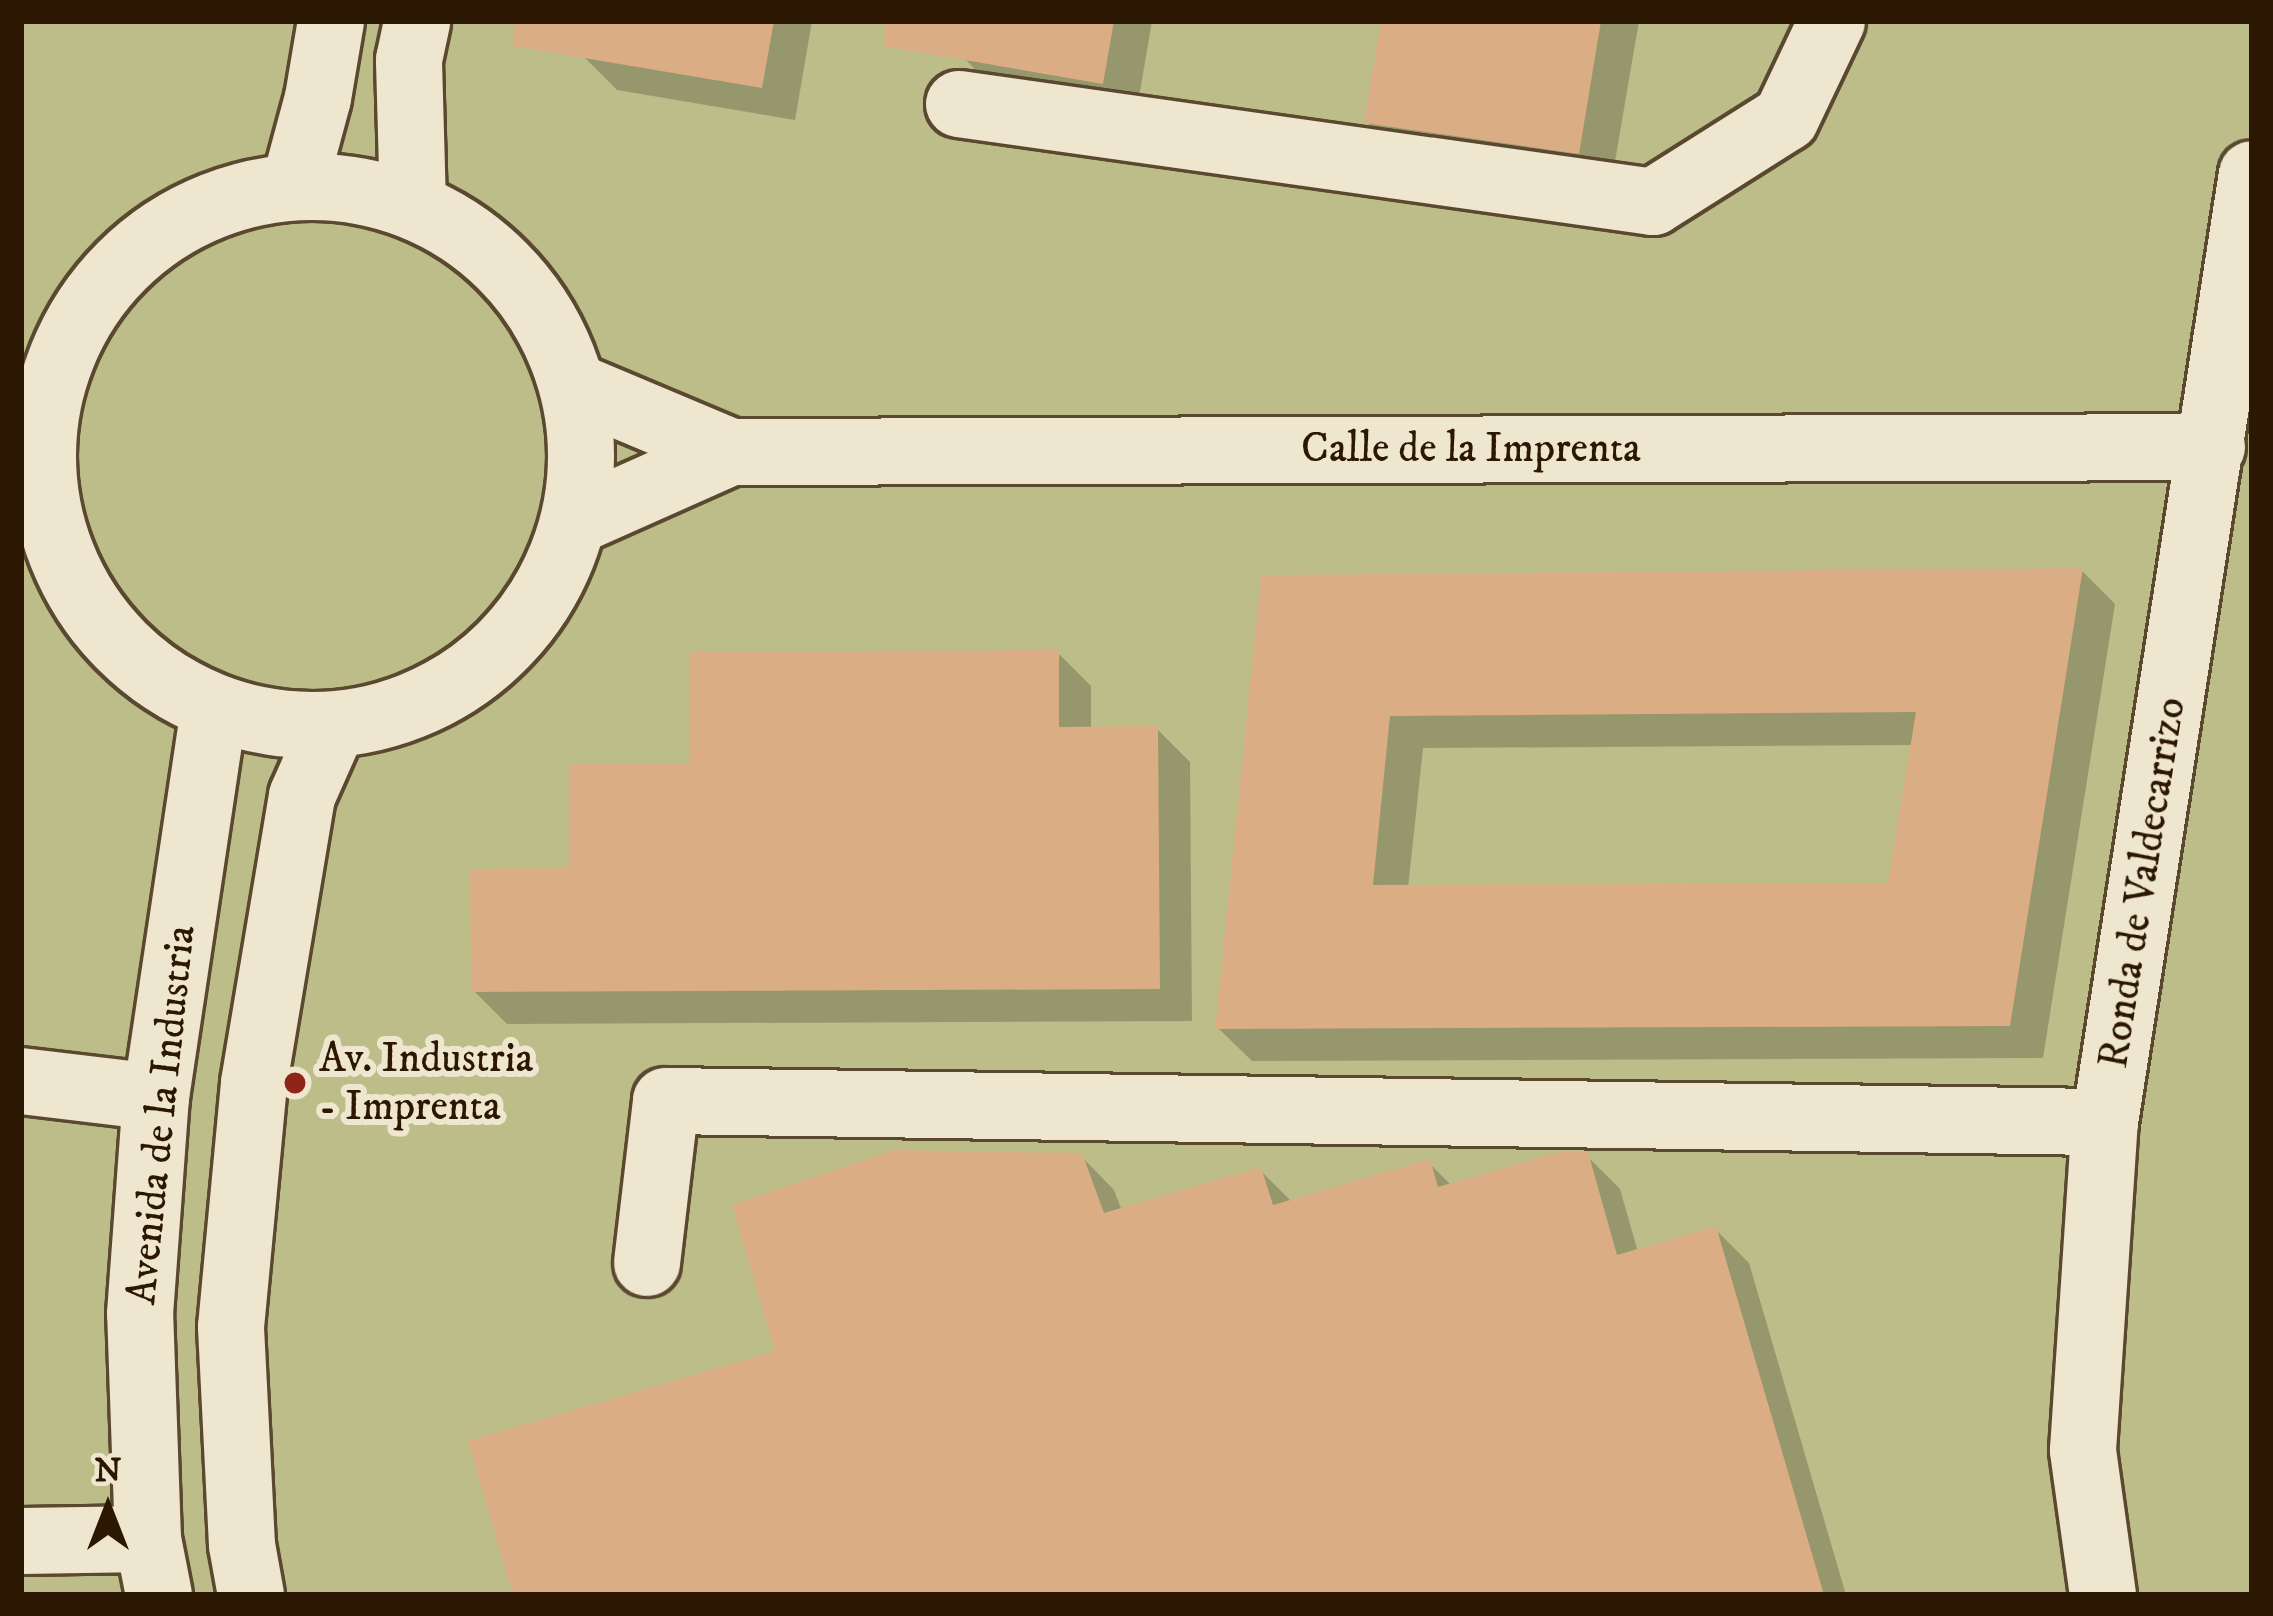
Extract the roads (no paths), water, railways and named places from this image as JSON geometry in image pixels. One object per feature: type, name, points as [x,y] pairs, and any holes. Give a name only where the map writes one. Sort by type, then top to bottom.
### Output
[{"type":"street","points":[[294,187],[318,98],[331,21]]},
{"type":"street","points":[[413,205],[409,60],[417,21]]},
{"type":"street","points":[[959,104],[1653,202],[1786,118],[1832,21]]},
{"type":"street","name":"Ronda de Valdecarrizo","points":[[2103,1595],[2083,1450],[2105,1122],[2252,174]]},
{"type":"street","points":[[294,187],[354,189],[413,205],[485,248],[540,310],[574,386],[584,454],[576,521],[543,599],[488,662],[415,706],[333,726],[273,724],[214,709],[139,665],[124,649],[82,600],[34,516],[40,450],[36,387],[86,305],[142,245],[214,204],[294,187]]},
{"type":"street","name":"Calle de la Imprenta","points":[[574,386],[731,452],[2212,447]]},
{"type":"street","name":"Calle de la Imprenta","points":[[576,521],[731,452]]},
{"type":"street","name":"Avenida de la Industria","points":[[154,1567],[140,1314],[156,1097],[214,709]]},
{"type":"street","name":"Avenida de la Industria","points":[[251,1595],[242,1545],[231,1327],[254,1083],[302,796],[333,726]]},
{"type":"street","points":[[21,1081],[156,1097]]},
{"type":"street","points":[[646,1263],[666,1101],[2105,1122]]},
{"type":"street","points":[[21,1541],[154,1567]]},
{"type":"place","name":"Av. Industria - Imprenta","points":[[295,1083]]}]
